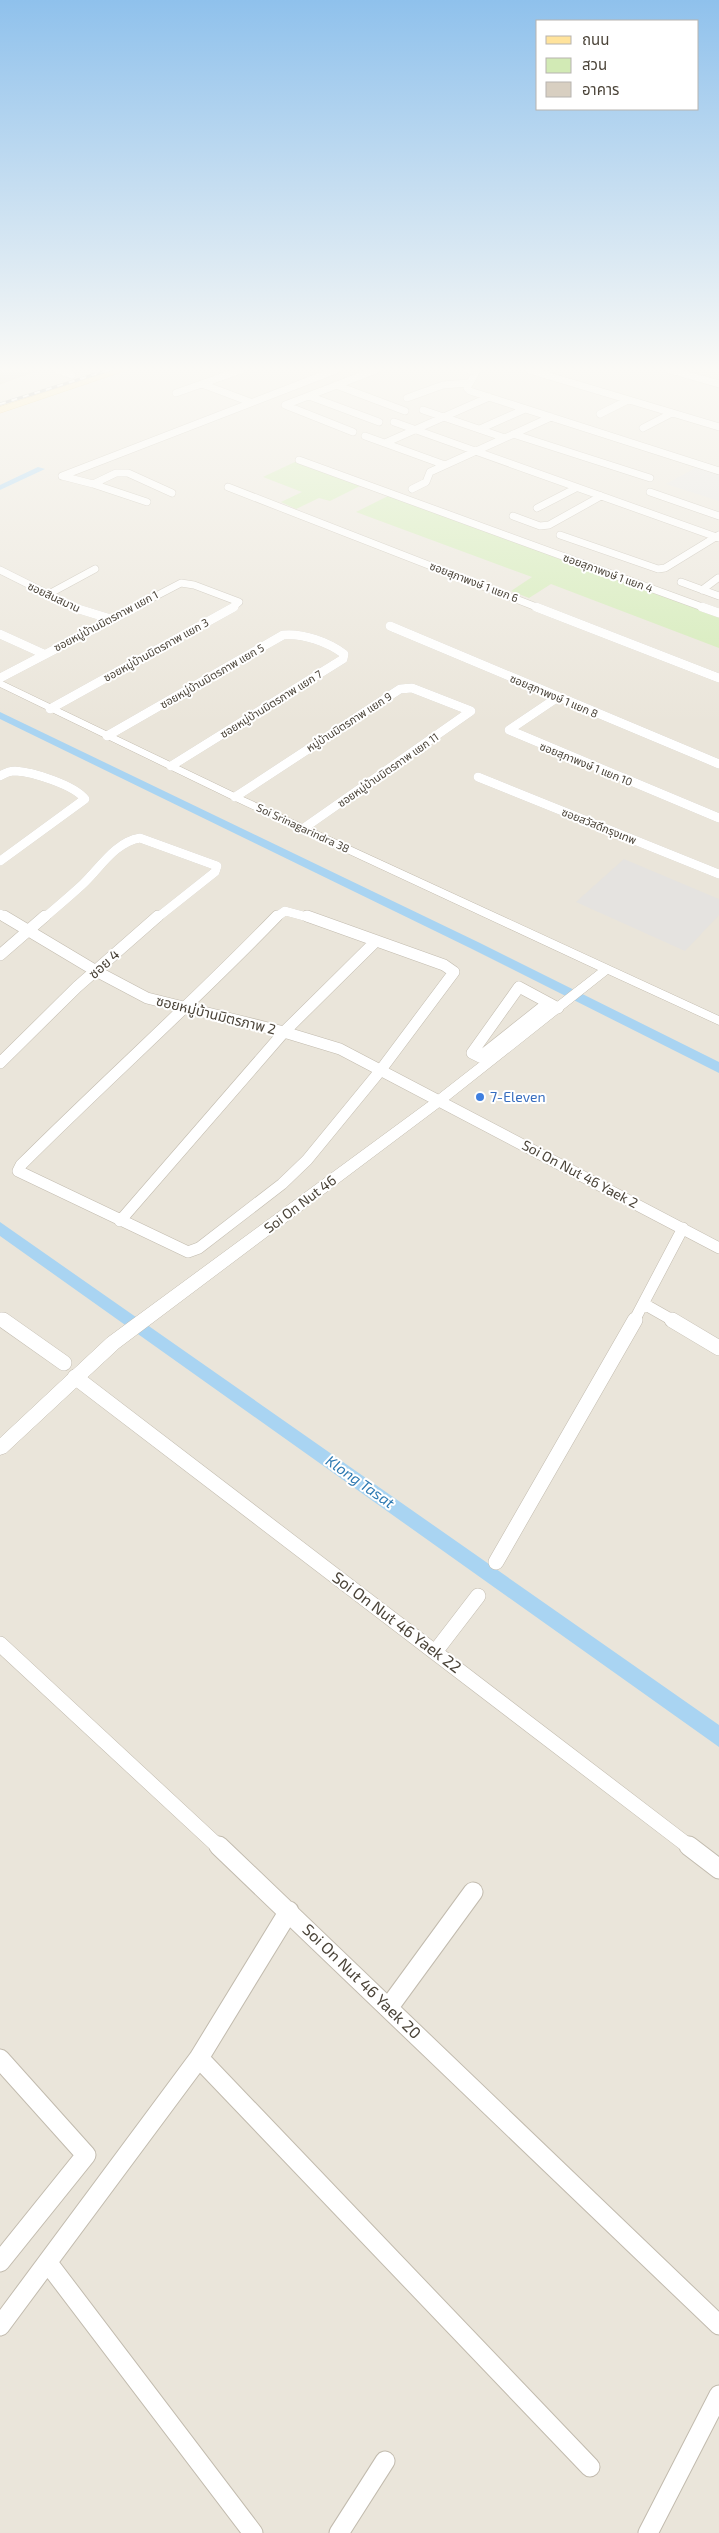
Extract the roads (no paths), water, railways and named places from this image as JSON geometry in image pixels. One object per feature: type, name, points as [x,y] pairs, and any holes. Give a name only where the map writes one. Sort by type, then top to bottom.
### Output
[{"type":"street","points":[[106,488],[147,502]]},
{"type":"street","points":[[161,488],[172,493]]},
{"type":"street","name":"ซอยสุภาพงษ์ 1 แยก 6","points":[[231,488],[719,678]]},
{"type":"street","name":"ซอยสุภาพงษ์ 1 แยก 4","points":[[376,488],[719,613]]},
{"type":"street","points":[[537,508],[576,488]]},
{"type":"street","points":[[577,488],[718,537]]},
{"type":"street","points":[[650,492],[719,516]]},
{"type":"street","points":[[513,516],[544,526],[601,496]]},
{"type":"street","points":[[560,535],[658,569],[665,568],[718,537]]},
{"type":"street","points":[[48,595],[95,569]]},
{"type":"street","name":"ซอยสินสมาน","points":[[0,570],[73,608],[111,619]]},
{"type":"street","points":[[702,590],[718,578]]},
{"type":"street","points":[[681,582],[719,596]]},
{"type":"street","name":"ซอยหมู่บ้านมิตรภาพ แยก 1","points":[[0,678],[181,583],[216,592]]},
{"type":"street","name":"ซอยหมู่บ้านมิตรภาพ แยก 3","points":[[50,709],[239,603],[237,600],[216,592]]},
{"type":"street","name":"ซอยสุภาพงษ์ 1 แยก 8","points":[[390,626],[719,764]]},
{"type":"street","points":[[0,634],[44,654]]},
{"type":"street","name":"ซอยหมู่บ้านมิตรภาพ แยก 5","points":[[107,736],[283,635],[296,634],[319,642]]},
{"type":"street","name":"ซอยหมู่บ้านมิตรภาพ แยก 7","points":[[171,766],[345,656],[341,651],[319,642]]},
{"type":"street","name":"Soi Srinagarindra 38","points":[[0,683],[50,709],[235,797],[719,1021]]},
{"type":"street","name":"หมู่บ้านมิตรภาพ แยก 9","points":[[235,797],[400,689],[412,688],[471,711]]},
{"type":"street","name":"ซอยสุภาพงษ์ 1 แยก 10","points":[[558,698],[509,730],[514,734],[719,818]]},
{"type":"street","name":"ซอยหมู่บ้านมิตรภาพ แยก 11","points":[[304,828],[471,711]]},
{"type":"street","points":[[0,776],[11,771],[21,772],[71,788],[82,793],[85,799],[0,860]]},
{"type":"street","name":"ซอยสวัสดีกรุงเทพ","points":[[478,777],[719,874]]},
{"type":"street","name":"ซอย 4","points":[[0,1063],[96,971],[159,914],[215,872],[217,866],[140,838],[132,839],[117,849],[82,885],[28,931]]},
{"type":"street","points":[[292,911],[376,941],[444,965],[454,972],[380,1071],[323,1141],[282,1184],[193,1251],[183,1250],[120,1222],[21,1174],[18,1169],[69,1116],[188,1007],[282,912],[292,911]]},
{"type":"street","name":"ซอยหมู่บ้านมิตรภาพ 2","points":[[0,914],[96,971],[147,998],[284,1032],[340,1049],[440,1100]]},
{"type":"street","points":[[0,954],[28,931]]},
{"type":"street","points":[[120,1222],[284,1032],[376,941]]},
{"type":"street","name":"Soi On Nut 46","points":[[3,1440],[75,1376],[146,1318],[440,1100],[558,1004],[578,992],[607,969]]},
{"type":"street","points":[[519,987],[558,1004],[480,1058],[472,1053],[519,987]]},
{"type":"street","name":"Soi On Nut 46 Yaek 2","points":[[440,1100],[719,1248]]},
{"type":"street","points":[[496,1562],[644,1304],[683,1228]]},
{"type":"street","points":[[644,1304],[719,1348]]},
{"type":"street","points":[[3,1325],[64,1363]]},
{"type":"street","name":"Soi On Nut 46 Yaek 22","points":[[75,1376],[719,1869]]},
{"type":"street","points":[[435,1652],[478,1596]]},
{"type":"street","name":"Soi On Nut 46 Yaek 20","points":[[0,1644],[289,1911],[719,2325]]},
{"type":"street","points":[[389,2007],[473,1892]]},
{"type":"street","points":[[0,2326],[199,2058],[289,1911]]},
{"type":"street","points":[[199,2058],[590,2467]]},
{"type":"street","points":[[0,2059],[86,2155],[0,2262]]},
{"type":"street","points":[[48,2263],[253,2533]]},
{"type":"street","points":[[648,2533],[719,2395]]},
{"type":"street","points":[[339,2533],[385,2461]]},
{"type":"waterway","points":[[0,715],[476,946],[719,1068]]},
{"type":"waterway","name":"Klong Tasat","points":[[0,1228],[719,1737]]},
{"type":"place","name":"7-Eleven","points":[[480,1097]]}]
